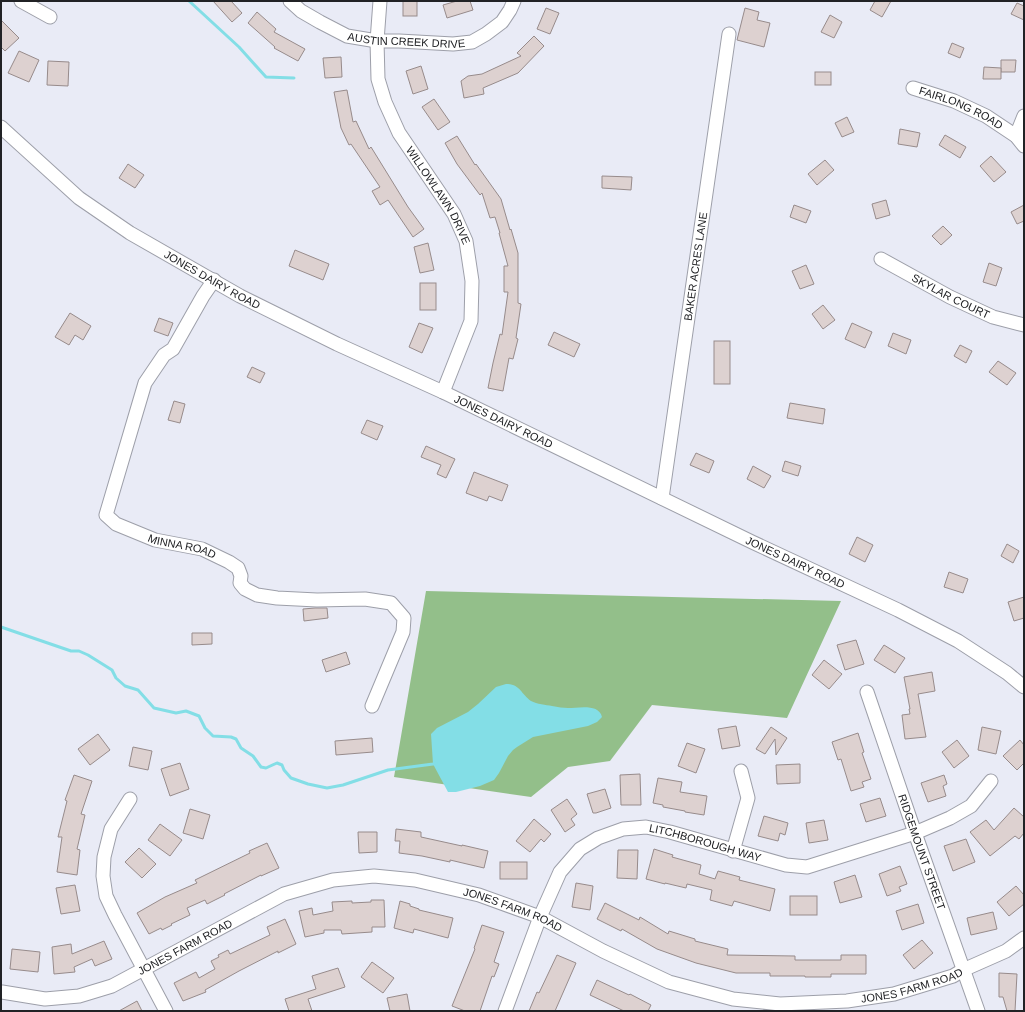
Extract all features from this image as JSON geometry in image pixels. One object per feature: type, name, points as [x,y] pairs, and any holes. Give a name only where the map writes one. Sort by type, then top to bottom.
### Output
[{"type":"street","points":[[21,1],[50,17]]},
{"type":"street","name":"AUSTIN CREEK DRIVE","points":[[290,1],[307,15],[347,36],[377,41],[453,44],[472,42],[486,34],[502,22],[514,1]]},
{"type":"street","name":"WILLOWLAWN DRIVE","points":[[380,1],[377,41],[378,79],[385,102],[399,133],[454,214],[466,241],[472,281],[471,321],[443,392]]},
{"type":"street","name":"BAKER ACRES LANE","points":[[662,498],[729,34]]},
{"type":"street","name":"FAIRLONG ROAD","points":[[913,88],[954,100],[986,116],[1016,136],[1024,146]]},
{"type":"street","points":[[1016,136],[1024,116]]},
{"type":"street","name":"JONES DAIRY ROAD","points":[[1,127],[79,198],[130,233],[240,296],[321,336],[443,392],[752,542],[898,610],[958,641],[1007,673],[1024,687]]},
{"type":"street","name":"SKYLAR COURT","points":[[881,259],[950,297],[992,317],[1024,325]]},
{"type":"street","name":"MINNA ROAD","points":[[214,280],[203,296],[173,350],[164,355],[145,383],[106,515],[116,524],[155,540],[202,549],[229,562],[238,568],[241,576],[240,583],[245,589],[257,594],[277,598],[317,600],[364,599],[391,603],[404,618],[402,632],[372,706]]},
{"type":"street","name":"RIDGEMOUNT STREET","points":[[867,692],[978,1011]]},
{"type":"street","points":[[733,851],[748,798],[740,771]]},
{"type":"street","name":"LITCHBOROUGH WAY","points":[[505,1011],[540,917],[560,872],[580,849],[598,838],[622,829],[646,827],[670,832],[786,865],[807,867],[915,832],[950,818],[971,806],[991,781]]},
{"type":"street","points":[[130,799],[111,829],[104,857],[103,876],[106,896],[166,1011]]},
{"type":"street","name":"JONES FARM ROAD","points":[[2,992],[45,999],[79,996],[112,986],[284,894],[333,880],[374,876],[415,880],[479,895],[540,917],[603,951],[669,982],[733,999],[780,1004],[847,1001],[894,994],[953,976],[1006,951],[1024,938]]},
{"type":"green space","points":[[426,591],[841,601],[787,718],[652,705],[610,761],[568,767],[531,797],[394,777]]},
{"type":"water","points":[[511,684],[517,688],[533,702],[564,708],[593,708],[600,713],[602,717],[597,722],[588,726],[533,737],[513,750],[494,780],[480,786],[456,792],[448,792],[433,764],[431,734],[437,728],[468,712],[496,687]]},
{"type":"building","points":[[213,1],[231,1],[242,13],[232,22]]},
{"type":"building","points":[[403,1],[417,1],[417,16],[403,16]]},
{"type":"building","points":[[457,1],[470,1],[473,10],[447,18],[443,5]]},
{"type":"building","points":[[875,1],[891,1],[882,17],[870,10]]},
{"type":"building","points":[[1017,3],[1024,6],[1024,20],[1011,14]]},
{"type":"building","points":[[546,8],[559,13],[550,34],[537,29]]},
{"type":"building","points":[[745,8],[759,12],[757,20],[770,23],[764,47],[737,40]]},
{"type":"building","points":[[257,12],[276,29],[274,32],[305,49],[298,61],[274,48],[275,47],[248,23]]},
{"type":"building","points":[[830,15],[842,22],[834,38],[821,32]]},
{"type":"building","points":[[1,20],[19,38],[5,51],[1,47]]},
{"type":"building","points":[[534,36],[544,46],[518,73],[483,88],[484,94],[464,98],[461,81],[468,76],[482,74],[521,56],[517,53]]},
{"type":"building","points":[[952,43],[964,48],[960,58],[948,53]]},
{"type":"building","points":[[19,51],[39,60],[29,82],[8,73]]},
{"type":"building","points":[[341,57],[342,77],[325,78],[323,58]]},
{"type":"building","points":[[1001,60],[1016,60],[1015,72],[1001,72]]},
{"type":"building","points":[[48,61],[69,62],[68,86],[47,85]]},
{"type":"building","points":[[421,66],[428,89],[413,94],[406,71]]},
{"type":"building","points":[[984,67],[1001,68],[1001,79],[983,79]]},
{"type":"building","points":[[815,72],[831,72],[831,85],[815,85]]},
{"type":"building","points":[[347,90],[353,122],[356,121],[369,149],[371,147],[408,207],[424,229],[413,237],[388,200],[380,205],[372,191],[380,187],[351,144],[349,145],[341,128],[334,92]]},
{"type":"building","points":[[434,99],[450,122],[438,130],[422,107]]},
{"type":"building","points":[[847,117],[854,132],[842,137],[835,123]]},
{"type":"building","points":[[900,129],[920,133],[917,147],[898,144]]},
{"type":"building","points":[[945,135],[966,147],[960,158],[939,145]]},
{"type":"building","points":[[457,136],[475,165],[476,164],[501,199],[518,253],[518,303],[521,304],[516,338],[518,339],[513,359],[509,358],[503,391],[488,388],[500,334],[502,335],[508,292],[504,292],[504,266],[508,266],[495,217],[490,218],[482,193],[480,195],[457,164],[445,143]]},
{"type":"building","points":[[991,156],[1006,172],[994,182],[980,166]]},
{"type":"building","points":[[825,160],[834,170],[817,185],[808,174]]},
{"type":"building","points":[[128,164],[144,175],[135,188],[119,178]]},
{"type":"building","points":[[602,176],[632,177],[631,190],[602,188]]},
{"type":"building","points":[[886,200],[890,215],[876,219],[872,204]]},
{"type":"building","points":[[794,205],[811,211],[806,223],[790,217]]},
{"type":"building","points":[[1024,205],[1024,221],[1017,224],[1011,212]]},
{"type":"building","points":[[943,226],[952,235],[941,245],[932,236]]},
{"type":"building","points":[[428,243],[434,270],[420,273],[414,247]]},
{"type":"building","points":[[295,250],[329,264],[323,280],[289,266]]},
{"type":"building","points":[[989,263],[1002,268],[996,286],[983,282]]},
{"type":"building","points":[[806,265],[814,284],[800,289],[792,271]]},
{"type":"building","points":[[420,283],[436,283],[436,310],[420,310]]},
{"type":"building","points":[[823,305],[835,320],[823,329],[812,314]]},
{"type":"building","points":[[70,313],[91,326],[83,340],[75,335],[69,345],[55,337]]},
{"type":"building","points":[[159,318],[173,323],[168,336],[154,331]]},
{"type":"building","points":[[419,323],[433,328],[422,353],[409,347]]},
{"type":"building","points":[[852,323],[872,332],[865,348],[845,339]]},
{"type":"building","points":[[554,332],[580,344],[574,357],[548,345]]},
{"type":"building","points":[[893,333],[911,340],[906,354],[888,346]]},
{"type":"building","points":[[714,341],[730,341],[730,384],[714,384]]},
{"type":"building","points":[[960,345],[972,351],[966,363],[954,356]]},
{"type":"building","points":[[998,361],[1016,373],[1007,385],[989,372]]},
{"type":"building","points":[[252,367],[265,373],[260,383],[247,377]]},
{"type":"building","points":[[174,401],[185,404],[180,423],[168,420]]},
{"type":"building","points":[[790,403],[825,409],[823,424],[787,418]]},
{"type":"building","points":[[367,420],[383,426],[377,440],[361,433]]},
{"type":"building","points":[[426,446],[455,459],[446,478],[437,474],[441,465],[421,457]]},
{"type":"building","points":[[696,453],[714,461],[709,473],[690,465]]},
{"type":"building","points":[[785,461],[801,466],[798,476],[782,471]]},
{"type":"building","points":[[753,466],[771,476],[764,488],[747,479]]},
{"type":"building","points":[[474,472],[508,485],[502,501],[489,496],[487,501],[466,493]]},
{"type":"building","points":[[857,537],[873,545],[865,562],[849,554]]},
{"type":"building","points":[[1007,544],[1019,551],[1013,563],[1001,556]]},
{"type":"building","points":[[949,572],[968,579],[963,593],[944,587]]},
{"type":"building","points":[[1024,597],[1024,618],[1014,621],[1008,602]]},
{"type":"building","points":[[327,608],[328,618],[304,621],[303,609]]},
{"type":"building","points":[[192,633],[212,633],[212,644],[192,645]]},
{"type":"building","points":[[856,640],[864,664],[845,670],[837,645]]},
{"type":"building","points":[[884,645],[905,658],[895,673],[874,660]]},
{"type":"building","points":[[346,652],[350,664],[326,672],[322,660]]},
{"type":"building","points":[[824,660],[842,674],[829,689],[812,675]]},
{"type":"building","points":[[932,672],[935,691],[918,694],[926,737],[905,739],[902,715],[910,714],[910,709],[904,677]]},
{"type":"building","points":[[736,726],[740,746],[722,749],[718,729]]},
{"type":"building","points":[[771,727],[787,738],[776,755],[775,739],[765,754],[756,749]]},
{"type":"building","points":[[982,727],[1001,731],[996,754],[978,750]]},
{"type":"building","points":[[858,733],[864,752],[862,753],[871,779],[862,782],[864,787],[851,791],[841,759],[838,760],[832,742]]},
{"type":"building","points":[[98,734],[110,750],[90,765],[78,749]]},
{"type":"building","points":[[372,738],[373,752],[336,755],[335,741]]},
{"type":"building","points":[[957,740],[969,756],[954,768],[942,752]]},
{"type":"building","points":[[1020,740],[1024,745],[1024,763],[1017,770],[1003,756]]},
{"type":"building","points":[[687,743],[705,749],[696,773],[678,766]]},
{"type":"building","points":[[133,747],[152,751],[148,770],[129,766]]},
{"type":"building","points":[[180,763],[189,789],[170,796],[161,769]]},
{"type":"building","points":[[800,764],[800,783],[777,784],[776,765]]},
{"type":"building","points":[[640,774],[641,805],[621,805],[620,775]]},
{"type":"building","points":[[74,775],[92,781],[81,814],[85,815],[77,849],[80,850],[77,875],[57,872],[62,837],[58,837],[67,801],[65,800]]},
{"type":"building","points":[[944,775],[947,784],[943,786],[946,796],[928,802],[921,783]]},
{"type":"building","points":[[658,778],[682,782],[680,792],[707,796],[704,815],[663,807],[663,805],[653,803]]},
{"type":"building","points":[[605,789],[611,808],[593,813],[587,794]]},
{"type":"building","points":[[880,798],[886,816],[866,822],[860,804]]},
{"type":"building","points":[[567,799],[577,814],[571,819],[575,825],[565,832],[551,810]]},
{"type":"building","points":[[1014,808],[1024,817],[1024,833],[1019,839],[1015,836],[990,856],[970,832],[986,820],[994,830]]},
{"type":"building","points":[[190,809],[210,815],[203,839],[183,833]]},
{"type":"building","points":[[764,816],[788,823],[785,835],[780,833],[778,841],[758,836]]},
{"type":"building","points":[[534,819],[551,834],[544,842],[541,839],[530,852],[516,841]]},
{"type":"building","points":[[824,820],[828,840],[809,843],[806,823]]},
{"type":"building","points":[[160,824],[182,840],[170,856],[148,840]]},
{"type":"building","points":[[396,829],[421,832],[421,837],[488,851],[484,868],[450,860],[450,862],[399,853],[400,841],[395,841]]},
{"type":"building","points":[[358,832],[377,832],[377,852],[359,853]]},
{"type":"building","points":[[966,839],[975,862],[953,871],[944,846]]},
{"type":"building","points":[[267,843],[279,868],[261,875],[207,904],[205,900],[187,908],[190,915],[162,930],[161,928],[149,934],[137,913],[165,897],[197,883],[195,880]]},
{"type":"building","points":[[139,848],[156,864],[142,878],[125,862]]},
{"type":"building","points":[[654,849],[673,855],[672,857],[701,865],[699,874],[715,879],[718,871],[740,877],[739,880],[775,889],[770,911],[734,901],[732,906],[710,900],[712,890],[687,884],[686,888],[646,879]]},
{"type":"building","points":[[618,850],[638,850],[637,879],[617,878]]},
{"type":"building","points":[[500,862],[527,862],[527,879],[500,879]]},
{"type":"building","points":[[900,866],[907,884],[899,887],[901,891],[887,896],[879,874]]},
{"type":"building","points":[[855,875],[862,897],[840,903],[834,882]]},
{"type":"building","points":[[576,883],[593,886],[590,910],[572,907]]},
{"type":"building","points":[[75,885],[80,911],[61,914],[56,888]]},
{"type":"building","points":[[1016,886],[1024,895],[1024,904],[1009,916],[997,902]]},
{"type":"building","points":[[790,896],[817,896],[817,915],[790,915]]},
{"type":"building","points":[[371,900],[384,900],[385,927],[372,927],[372,932],[342,934],[341,930],[324,930],[324,933],[305,937],[299,911],[312,908],[313,915],[333,911],[332,902],[352,901],[352,903],[371,902]]},
{"type":"building","points":[[400,901],[410,904],[410,906],[419,910],[453,918],[448,938],[414,929],[413,933],[394,928]]},
{"type":"building","points":[[605,903],[639,920],[640,917],[668,934],[669,931],[695,939],[695,941],[728,949],[727,955],[795,956],[795,960],[841,960],[841,955],[866,955],[866,974],[831,974],[831,977],[770,976],[770,973],[736,973],[696,963],[657,949],[622,929],[621,931],[597,919]]},
{"type":"building","points":[[918,904],[924,923],[902,930],[896,911]]},
{"type":"building","points":[[993,912],[997,929],[971,935],[967,918]]},
{"type":"building","points":[[285,919],[296,944],[278,953],[278,951],[239,971],[205,990],[206,992],[183,1001],[174,983],[196,972],[199,978],[215,969],[211,961],[219,957],[218,955],[228,950],[230,954],[270,935],[267,927]]},
{"type":"building","points":[[482,925],[504,932],[494,962],[499,964],[494,977],[492,976],[480,1011],[465,1011],[452,1006],[475,949],[474,948]]},
{"type":"building","points":[[922,940],[933,953],[914,969],[903,955]]},
{"type":"building","points":[[104,941],[112,959],[95,966],[92,959],[74,967],[75,972],[54,974],[52,947],[71,944],[72,954]]},
{"type":"building","points":[[12,949],[40,952],[38,972],[10,969]]},
{"type":"building","points":[[557,955],[576,963],[555,1011],[529,1011],[537,992],[539,993]]},
{"type":"building","points":[[372,962],[394,978],[383,993],[361,977]]},
{"type":"building","points":[[338,968],[345,987],[308,999],[312,1011],[289,1011],[285,999],[316,989],[312,976]]},
{"type":"building","points":[[999,973],[1017,974],[1015,1011],[1007,1011],[1003,997],[999,997]]},
{"type":"building","points":[[597,980],[651,1005],[648,1011],[624,1011],[590,995]]},
{"type":"building","points":[[407,994],[410,1011],[390,1011],[387,998]]},
{"type":"building","points":[[137,1001],[142,1011],[119,1011]]},
{"type":"waterway","points":[[189,1],[239,47],[266,77],[294,78]]},
{"type":"waterway","points":[[1,627],[71,651],[79,651],[88,655],[112,670],[116,678],[125,686],[138,690],[154,708],[176,713],[186,711],[199,716],[205,728],[213,736],[231,737],[236,739],[241,748],[253,756],[261,767],[266,768],[277,763],[282,765],[284,770],[291,778],[308,784],[327,788],[343,785],[388,770],[436,763]]}]
